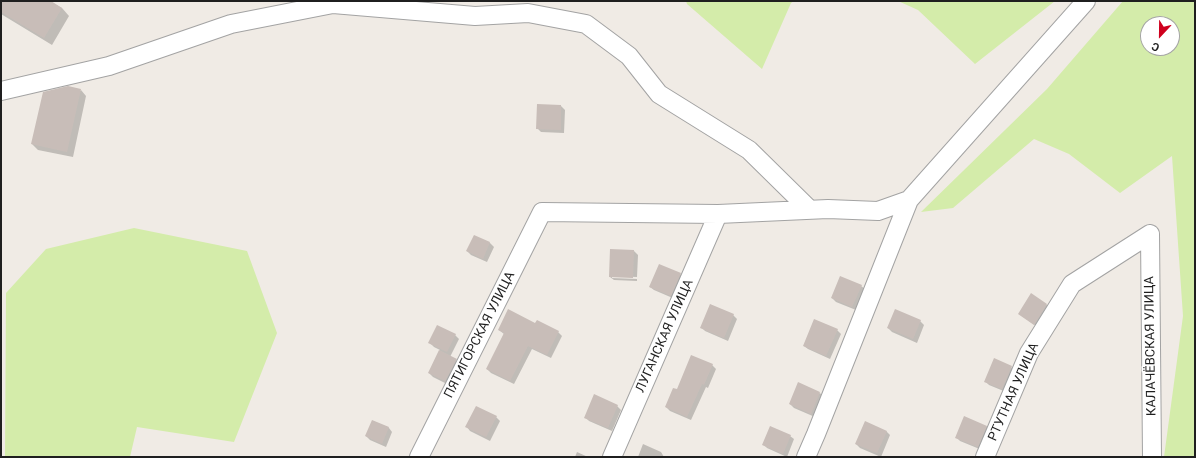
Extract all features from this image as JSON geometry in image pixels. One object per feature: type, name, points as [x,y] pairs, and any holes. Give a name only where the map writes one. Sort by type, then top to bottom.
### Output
[{"type":"street","points":[[806,457],[909,200],[1086,1]]},
{"type":"street","points":[[1,91],[109,66],[231,24],[333,4],[475,16],[528,14],[586,24],[629,56],[659,94],[749,150],[810,210]]},
{"type":"street","points":[[718,214],[828,209],[878,211],[909,200]]},
{"type":"street","name":"ПЯТИГОРСКАЯ УЛИЦА","points":[[419,457],[542,212],[718,214]]},
{"type":"street","name":"ЛУГАНСКАЯ УЛИЦА","points":[[612,457],[718,214]]},
{"type":"street","name":"РТУТНАЯ УЛИЦА","points":[[985,457],[1029,353],[1072,284],[1150,234]]},
{"type":"street","name":"КАЛАЧЁВСКАЯ УЛИЦА","points":[[1150,234],[1152,457]]},
{"type":"green space","points":[[686,1],[794,1],[791,3],[762,69],[687,4]]},
{"type":"green space","points":[[898,1],[1055,1],[975,64],[918,10]]},
{"type":"green space","points":[[1123,1],[1195,1],[1195,457],[1164,457],[1183,316],[1172,156],[1120,193],[1069,154],[1034,139],[953,208],[921,212],[1047,89]]},
{"type":"green space","points":[[134,228],[247,251],[277,333],[234,442],[137,427],[130,457],[5,457],[6,293],[46,249]]},
{"type":"building","points":[[1,1],[51,1],[62,8],[44,38],[1,12]]},
{"type":"building","points":[[68,86],[81,89],[67,152],[31,144],[43,92]]},
{"type":"building","points":[[537,104],[561,105],[561,130],[536,129]]},
{"type":"building","points":[[474,235],[490,242],[483,259],[466,251]]},
{"type":"building","points":[[610,249],[634,250],[633,278],[609,277]]},
{"type":"building","points":[[659,264],[681,273],[671,296],[649,287]]},
{"type":"building","points":[[840,276],[862,285],[852,307],[831,298]]},
{"type":"building","points":[[1031,293],[1047,304],[1034,325],[1018,314]]},
{"type":"building","points":[[710,304],[734,314],[724,338],[700,328]]},
{"type":"building","points":[[508,309],[535,323],[537,320],[559,331],[547,355],[528,346],[510,381],[486,369],[504,333],[498,330]]},
{"type":"building","points":[[895,309],[921,320],[913,339],[887,328]]},
{"type":"building","points":[[814,319],[838,329],[826,356],[803,346]]},
{"type":"building","points":[[437,325],[456,334],[447,352],[428,343]]},
{"type":"building","points":[[439,350],[457,359],[445,381],[428,373]]},
{"type":"building","points":[[691,355],[713,364],[687,417],[665,407],[673,388],[677,389]]},
{"type":"building","points":[[994,358],[1012,366],[1002,389],[984,382]]},
{"type":"building","points":[[798,382],[820,392],[811,414],[789,404]]},
{"type":"building","points":[[594,394],[618,405],[608,428],[584,418]]},
{"type":"building","points":[[476,406],[497,416],[486,437],[465,427]]},
{"type":"building","points":[[964,416],[987,426],[978,447],[955,438]]},
{"type":"building","points":[[372,420],[389,427],[382,444],[365,436]]},
{"type":"building","points":[[865,421],[887,431],[877,453],[855,444]]},
{"type":"building","points":[[770,426],[791,435],[783,454],[762,445]]}]
